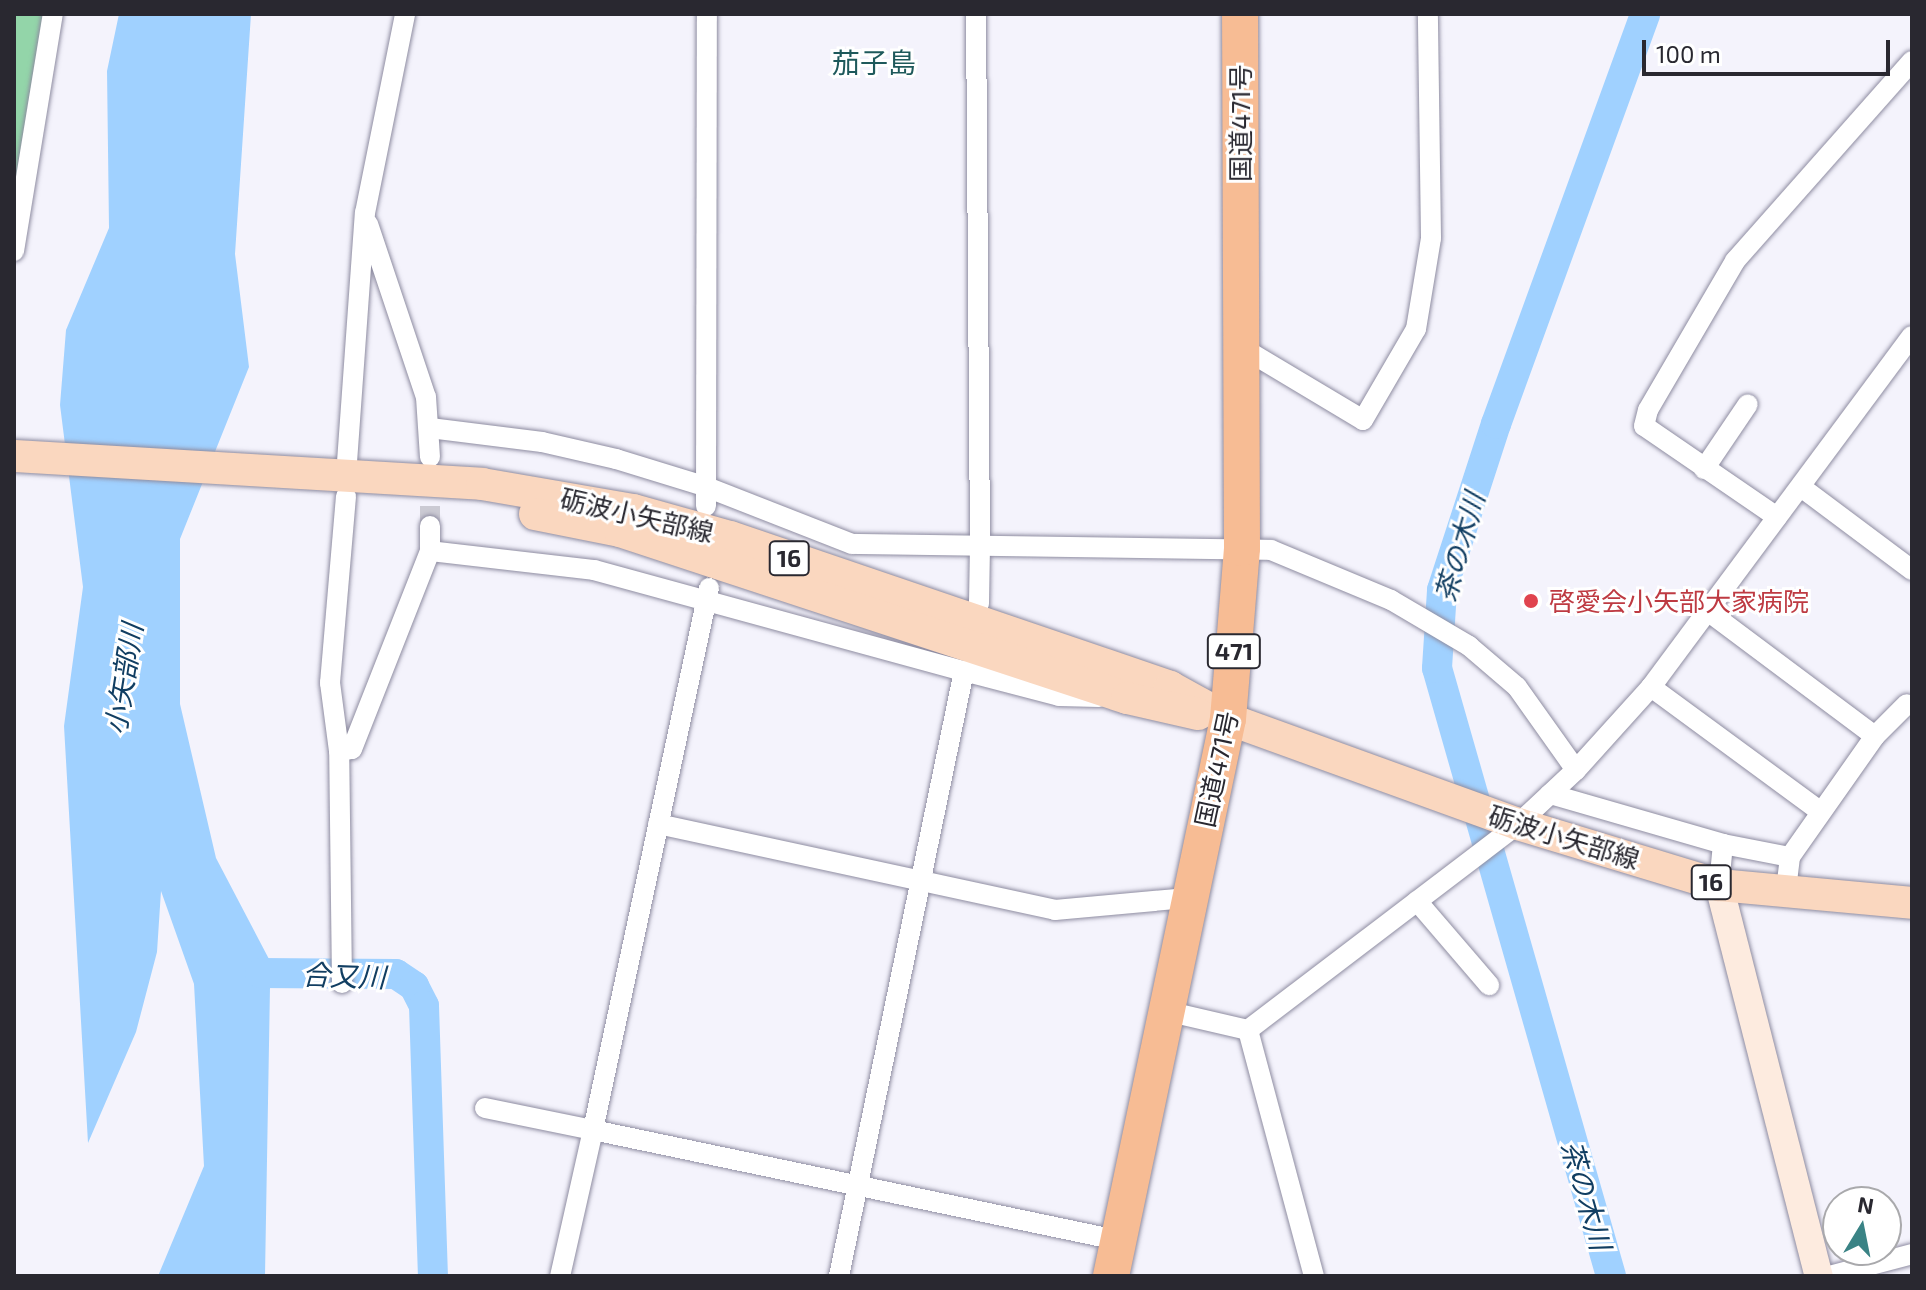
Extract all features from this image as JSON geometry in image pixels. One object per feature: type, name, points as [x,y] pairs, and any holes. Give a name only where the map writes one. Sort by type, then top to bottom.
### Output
[{"type":"highway","name":"国道471号","points":[[1111,1276],[1228,719],[1242,548],[1240,14]]},
{"type":"main road","name":"砺波小矢部線","points":[[14,456],[338,486],[620,531],[1127,698],[1228,719],[1518,824],[1719,885],[1912,903]]},
{"type":"main road","name":"砺波小矢部線","points":[[14,477],[338,486],[482,484],[633,510],[730,537],[1170,687],[1228,719]]},
{"type":"street","points":[[14,251],[53,14]]},
{"type":"street","points":[[342,983],[339,751],[330,683],[338,486],[365,213],[405,14]]},
{"type":"street","points":[[705,496],[707,14]]},
{"type":"street","points":[[973,621],[979,603],[980,544],[976,14]]},
{"type":"street","points":[[1241,347],[1363,420],[1416,329],[1431,238],[1428,14]]},
{"type":"street","points":[[1777,517],[1644,426],[1648,410],[1735,261],[1912,61]]},
{"type":"street","points":[[365,213],[426,397],[430,457]]},
{"type":"street","points":[[1248,1030],[1518,824],[1576,770],[1651,687],[1912,336]]},
{"type":"street","points":[[1704,469],[1748,404]]},
{"type":"street","points":[[430,428],[542,442],[852,544],[1271,550],[1391,600],[1469,646],[1517,687],[1576,770]]},
{"type":"street","points":[[1801,487],[1912,570]]},
{"type":"street","points":[[339,751],[352,749],[430,551],[430,526]]},
{"type":"street","points":[[430,551],[594,570],[708,594],[964,671],[1059,696],[1127,698]]},
{"type":"street","points":[[560,1276],[708,594]]},
{"type":"street","points":[[1709,612],[1875,736]]},
{"type":"street","points":[[839,1276],[964,671]]},
{"type":"street","points":[[1651,687],[1820,811]]},
{"type":"street","points":[[1786,891],[1790,857],[1875,736],[1907,704]]},
{"type":"street","points":[[1550,794],[1723,844],[1790,857]]},
{"type":"street","points":[[658,824],[1055,910],[1188,898]]},
{"type":"street","points":[[1723,844],[1719,885],[1819,1276]]},
{"type":"street","points":[[1417,901],[1489,985]]},
{"type":"street","points":[[1166,1011],[1248,1030]]},
{"type":"street","points":[[1248,1030],[1314,1276]]},
{"type":"street","points":[[485,1108],[1117,1240]]},
{"type":"street","points":[[1829,1276],[1912,1254]]},
{"type":"green space","points":[[14,14],[50,14],[14,218]]},
{"type":"water","name":"小矢部川","points":[[119,14],[251,14],[235,254],[249,367],[180,539],[180,704],[216,858],[270,961],[299,963],[303,983],[270,987],[265,1276],[158,1276],[204,1166],[194,984],[161,891],[157,952],[136,1032],[88,1143],[64,726],[83,587],[60,405],[66,330],[109,228],[107,71]]},
{"type":"waterway","name":"茶の木川","points":[[1611,1276],[1437,668],[1442,590],[1496,424],[1645,14]]},
{"type":"waterway","name":"合又川","points":[[260,973],[396,974],[414,986],[424,1006],[433,1276]]},
{"type":"tunnel","points":[[430,473],[430,526]]},
{"type":"place","name":"啓愛会小矢部大家病院","points":[[1531,601]]},
{"type":"district","name":"茄子島","points":[[874,62]]}]
